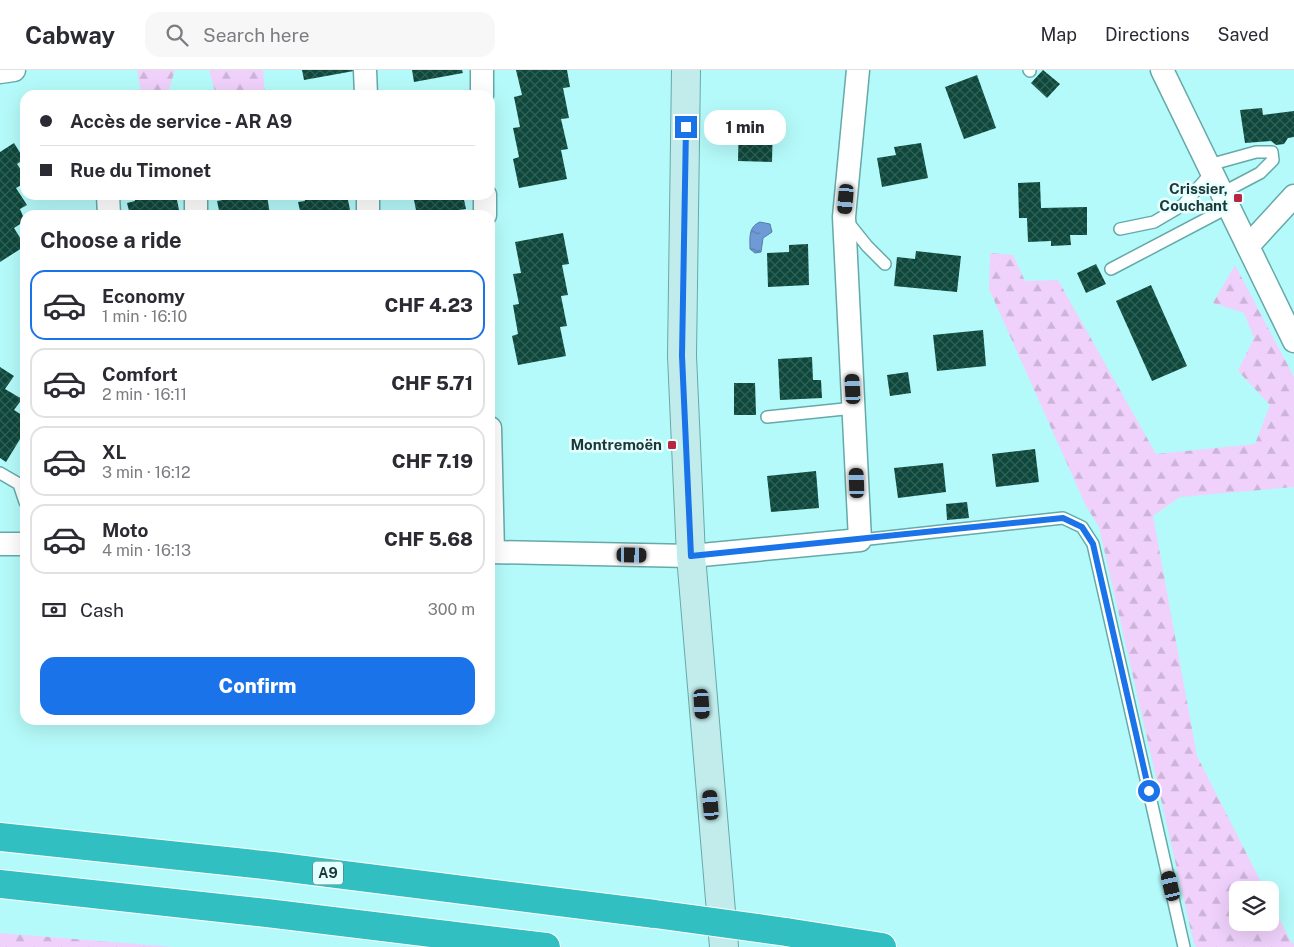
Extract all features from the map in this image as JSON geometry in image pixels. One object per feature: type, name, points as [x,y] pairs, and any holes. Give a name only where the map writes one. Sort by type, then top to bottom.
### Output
[{"type":"highway","name":"A9","points":[[0,837],[292,869],[655,914],[882,947]]},
{"type":"highway","points":[[0,884],[363,924],[546,947]]},
{"type":"main road","points":[[686,70],[682,356],[691,556],[724,947]]},
{"type":"street","points":[[0,72],[14,70]]},
{"type":"street","points":[[365,70],[366,90]]},
{"type":"street","points":[[482,70],[482,90]]},
{"type":"street","points":[[495,552],[691,556],[860,540],[844,217],[858,70]]},
{"type":"street","points":[[1162,70],[1294,340]]},
{"type":"street","points":[[1248,246],[1294,196]]},
{"type":"street","points":[[0,544],[20,544]]},
{"type":"lane","points":[[1111,269],[1226,200],[1273,160],[1272,152],[1256,152],[1211,168],[1183,205],[1154,222],[1120,229]]},
{"type":"lane","points":[[844,217],[866,246],[885,264]]},
{"type":"lane","points":[[767,417],[854,408]]},
{"type":"lane","points":[[0,474],[19,484],[20,487]]},
{"type":"lane","points":[[860,540],[1063,518],[1082,527],[1093,544],[1184,947]]},
{"type":"green space","points":[[137,70],[175,70],[169,90],[141,90]]},
{"type":"green space","points":[[209,70],[263,70],[265,90],[215,90]]},
{"type":"green space","points":[[990,253],[1013,255],[1025,281],[1058,280],[1156,454],[1255,444],[1270,405],[1238,371],[1254,338],[1244,313],[1213,303],[1235,265],[1294,377],[1294,487],[1180,497],[1153,516],[1197,756],[1260,881],[1229,881],[1229,931],[1279,931],[1279,918],[1291,942],[1294,943],[1294,947],[1196,947],[1194,944],[1099,527],[1086,506],[989,289]]},
{"type":"green space","points":[[0,933],[174,947],[0,947]]},
{"type":"water","points":[[760,222],[770,224],[772,232],[763,238],[761,252],[755,253],[750,249],[750,233],[753,227]]},
{"type":"building","points":[[302,70],[354,70],[354,71],[304,80]]},
{"type":"building","points":[[412,70],[462,70],[463,73],[414,82]]},
{"type":"building","points":[[516,70],[567,70],[570,87],[563,88],[569,118],[561,119],[568,149],[561,150],[567,179],[519,188],[513,159],[519,157],[513,128],[520,127],[514,97],[522,95]]},
{"type":"building","points":[[1043,70],[1060,84],[1047,98],[1031,83]]},
{"type":"building","points":[[977,75],[996,128],[964,139],[945,87]]},
{"type":"building","points":[[1262,108],[1263,115],[1294,111],[1294,137],[1288,138],[1284,144],[1276,145],[1271,141],[1245,143],[1240,110]]},
{"type":"building","points":[[739,118],[773,119],[772,162],[738,161]]},
{"type":"building","points":[[14,143],[20,153],[20,162],[17,164],[20,168],[20,186],[16,188],[20,194],[20,200],[24,200],[27,205],[20,209],[20,224],[14,228],[20,238],[20,249],[0,262],[0,152]]},
{"type":"building","points":[[921,143],[928,178],[882,187],[877,158],[896,155],[894,147]]},
{"type":"building","points":[[1040,182],[1041,208],[1087,207],[1087,235],[1070,235],[1071,245],[1051,246],[1051,241],[1028,242],[1027,218],[1019,218],[1018,183]]},
{"type":"building","points":[[177,200],[179,210],[129,210],[127,203],[135,201]]},
{"type":"building","points":[[268,200],[269,210],[219,210],[217,201]]},
{"type":"building","points":[[348,200],[350,210],[300,210],[298,202]]},
{"type":"building","points":[[414,200],[464,200],[466,209],[459,210],[416,210]]},
{"type":"building","points":[[563,233],[569,264],[562,265],[568,295],[561,296],[567,326],[560,327],[566,356],[518,365],[512,336],[518,334],[513,305],[519,304],[513,274],[521,273],[515,242]]},
{"type":"building","points":[[808,244],[809,285],[768,287],[767,253],[789,252],[789,245]]},
{"type":"building","points":[[916,251],[961,256],[957,292],[894,286],[897,257],[915,259]]},
{"type":"building","points":[[1096,264],[1106,284],[1086,293],[1077,273]]},
{"type":"building","points":[[1151,285],[1187,366],[1152,381],[1116,301]]},
{"type":"building","points":[[983,330],[986,366],[937,371],[933,335]]},
{"type":"building","points":[[812,357],[813,380],[821,380],[822,398],[780,400],[778,359]]},
{"type":"building","points":[[0,367],[14,376],[5,389],[20,398],[20,402],[14,410],[20,414],[20,439],[6,462],[0,458]]},
{"type":"building","points":[[908,372],[911,393],[890,396],[887,375]]},
{"type":"building","points":[[734,383],[755,383],[756,415],[734,415]]},
{"type":"building","points":[[1035,449],[1039,482],[996,487],[992,454]]},
{"type":"building","points":[[943,463],[946,492],[898,498],[894,468]]},
{"type":"building","points":[[816,471],[819,508],[771,512],[767,476]]},
{"type":"building","points":[[967,502],[969,518],[947,520],[946,504]]},
{"type":"place","name":"Crissier, Couchant","points":[[1238,198]]},
{"type":"place","name":"Montremoën","points":[[672,445]]},
{"type":"route","points":[[686,127],[682,356],[691,556],[1063,518],[1082,527],[1093,544],[1149,791]]}]
